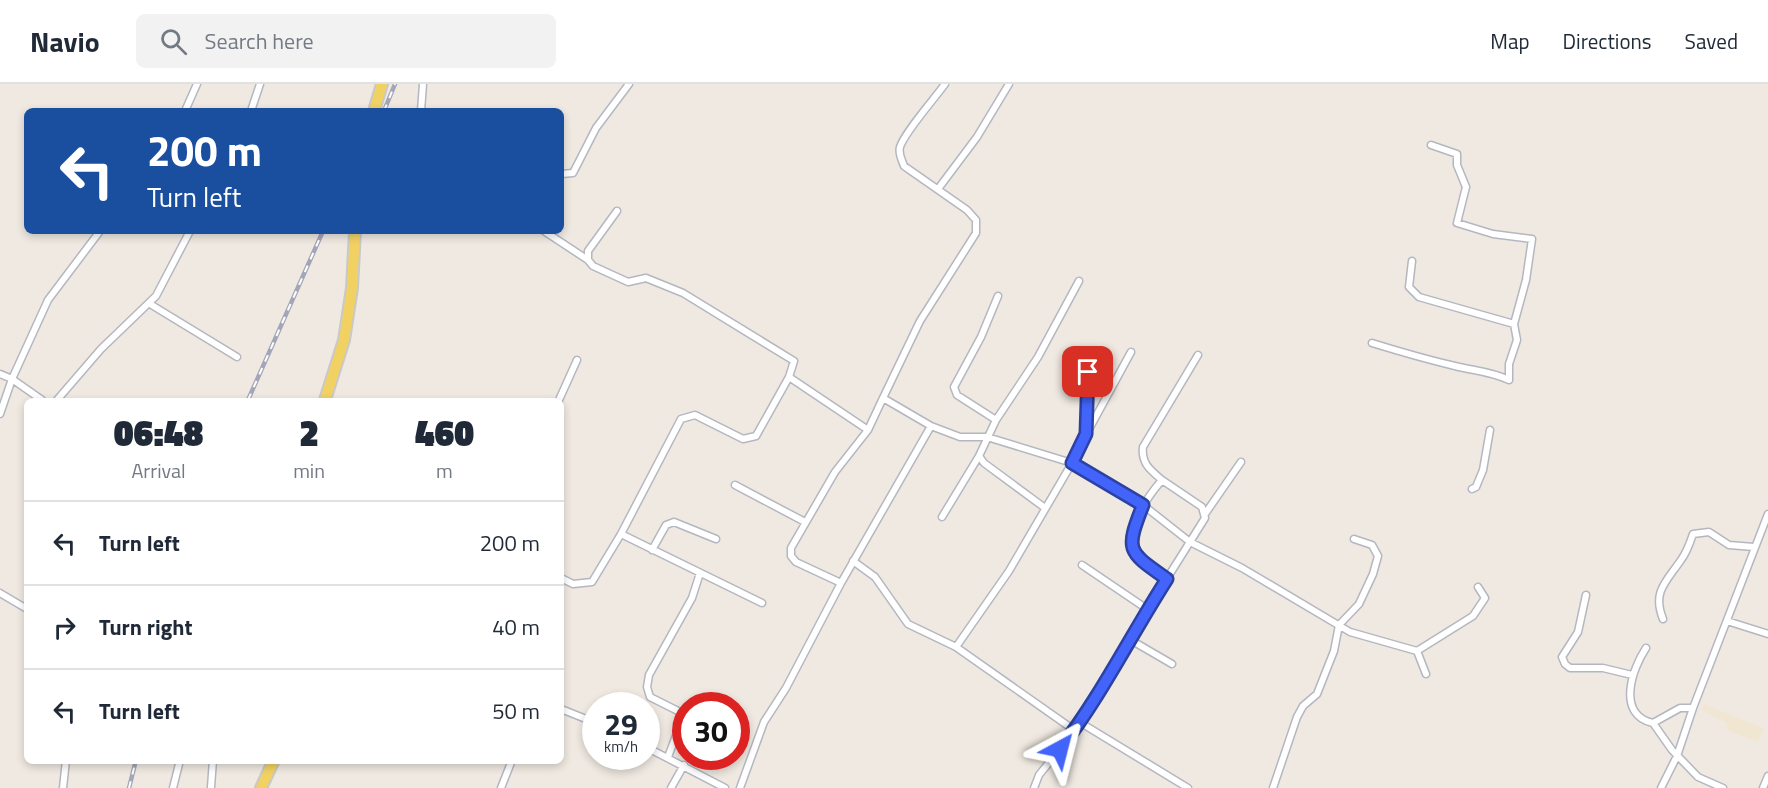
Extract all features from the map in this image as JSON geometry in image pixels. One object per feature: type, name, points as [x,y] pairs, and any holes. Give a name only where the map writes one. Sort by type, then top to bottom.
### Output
[{"type":"main road","points":[[375,108],[382,84]]},
{"type":"main road","points":[[326,398],[344,340],[352,288],[355,234]]},
{"type":"main road","points":[[261,788],[272,764]]},
{"type":"street","points":[[186,108],[197,84]]},
{"type":"street","points":[[253,108],[260,84]]},
{"type":"street","points":[[421,108],[423,84]]},
{"type":"street","points":[[564,174],[573,173],[596,128],[629,84]]},
{"type":"street","points":[[841,583],[796,562],[791,556],[791,548],[835,472],[868,430],[920,321],[976,232],[976,220],[967,210],[904,166],[900,148],[945,84]]},
{"type":"street","points":[[938,189],[977,136],[1010,84]]},
{"type":"street","points":[[1372,343],[1396,353],[1461,368],[1487,371],[1509,380],[1509,364],[1517,340],[1514,324],[1526,280],[1532,239],[1493,234],[1457,223],[1466,187],[1457,165],[1457,154],[1431,145]]},
{"type":"street","points":[[588,260],[588,251],[616,211]]},
{"type":"street","points":[[0,414],[12,379],[48,300],[98,234]]},
{"type":"street","points":[[59,398],[101,349],[150,304],[188,234]]},
{"type":"street","points":[[549,234],[588,260],[593,266],[628,282],[646,278],[683,293],[794,361],[789,377],[756,436],[743,439],[695,415],[681,419],[621,534],[592,582],[573,584],[564,580]]},
{"type":"street","points":[[1412,261],[1409,286],[1419,297],[1514,324]]},
{"type":"street","points":[[942,518],[980,456],[996,420],[1038,357],[1079,281]]},
{"type":"street","points":[[996,420],[957,395],[954,387],[981,338],[998,296]]},
{"type":"street","points":[[150,304],[237,357]]},
{"type":"street","points":[[1086,434],[1089,352]]},
{"type":"street","points":[[956,647],[992,598],[1072,463],[1131,352]]},
{"type":"street","points":[[1198,355],[1143,447],[1142,455],[1146,466],[1161,480],[1202,507],[1205,514]]},
{"type":"street","points":[[560,398],[577,360]]},
{"type":"street","points":[[0,374],[12,379],[39,398]]},
{"type":"street","points":[[789,377],[868,430]]},
{"type":"street","points":[[882,398],[931,426],[960,437],[987,438],[1072,463],[1143,505],[1190,542],[1242,568],[1350,632],[1417,651],[1473,616],[1485,598],[1478,587]]},
{"type":"street","points":[[741,788],[764,722],[786,688],[853,561],[931,426]]},
{"type":"street","points":[[1473,489],[1483,470],[1490,430]]},
{"type":"street","points":[[980,456],[984,464],[1045,508]]},
{"type":"street","points":[[1034,788],[1039,775],[1081,723],[1128,639],[1190,542],[1205,514],[1241,462]]},
{"type":"street","points":[[1161,480],[1143,505],[1132,533],[1133,551],[1140,560],[1167,579]]},
{"type":"street","points":[[735,485],[805,522]]},
{"type":"street","points":[[1662,788],[1677,756],[1693,708],[1768,514]]},
{"type":"street","points":[[652,550],[666,525],[674,522],[716,539]]},
{"type":"street","points":[[1663,619],[1657,603],[1662,587],[1683,558],[1694,534],[1709,532],[1729,545],[1754,547]]},
{"type":"street","points":[[621,534],[762,603]]},
{"type":"street","points":[[1273,788],[1297,717],[1321,684],[1334,651],[1338,625],[1359,604],[1373,574],[1378,556],[1371,545],[1354,539]]},
{"type":"street","points":[[853,561],[875,577],[908,624],[956,647],[1074,730]]},
{"type":"street","points":[[1082,565],[1148,609]]},
{"type":"street","points":[[668,757],[683,717],[680,712],[650,697],[647,687],[649,675],[692,598],[700,573]]},
{"type":"street","points":[[0,593],[24,607]]},
{"type":"street","points":[[1586,595],[1578,632],[1562,657],[1565,664],[1570,668],[1603,668],[1632,675]]},
{"type":"street","points":[[1726,621],[1768,634]]},
{"type":"street","points":[[1128,639],[1172,664]]},
{"type":"street","points":[[1646,648],[1632,675],[1633,708],[1645,721],[1653,723],[1677,756],[1698,777],[1723,788]]},
{"type":"street","points":[[1417,651],[1426,674]]},
{"type":"street","points":[[1653,723],[1680,708],[1693,708]]},
{"type":"street","points":[[564,710],[582,717]]},
{"type":"street","points":[[1081,723],[1188,788]]},
{"type":"street","points":[[660,753],[672,759]]},
{"type":"street","points":[[63,788],[66,764]]},
{"type":"street","points":[[173,788],[179,764]]},
{"type":"street","points":[[211,787],[213,764]]},
{"type":"street","points":[[501,788],[510,764]]},
{"type":"street","points":[[671,788],[681,770]]},
{"type":"street","points":[[693,770],[725,788]]},
{"type":"street","points":[[1763,788],[1768,776]]},
{"type":"shaded area","points":[[1704,704],[1763,728],[1758,742],[1727,730],[1727,723],[1702,710]]},
{"type":"railway","points":[[385,108],[395,84]]},
{"type":"railway","points":[[249,398],[322,234]]},
{"type":"railway","points":[[129,788],[135,764]]},
{"type":"route","points":[[1060,749],[1081,723],[1128,639],[1167,579],[1140,560],[1133,551],[1132,533],[1143,505],[1072,463],[1086,434],[1088,372]]}]
